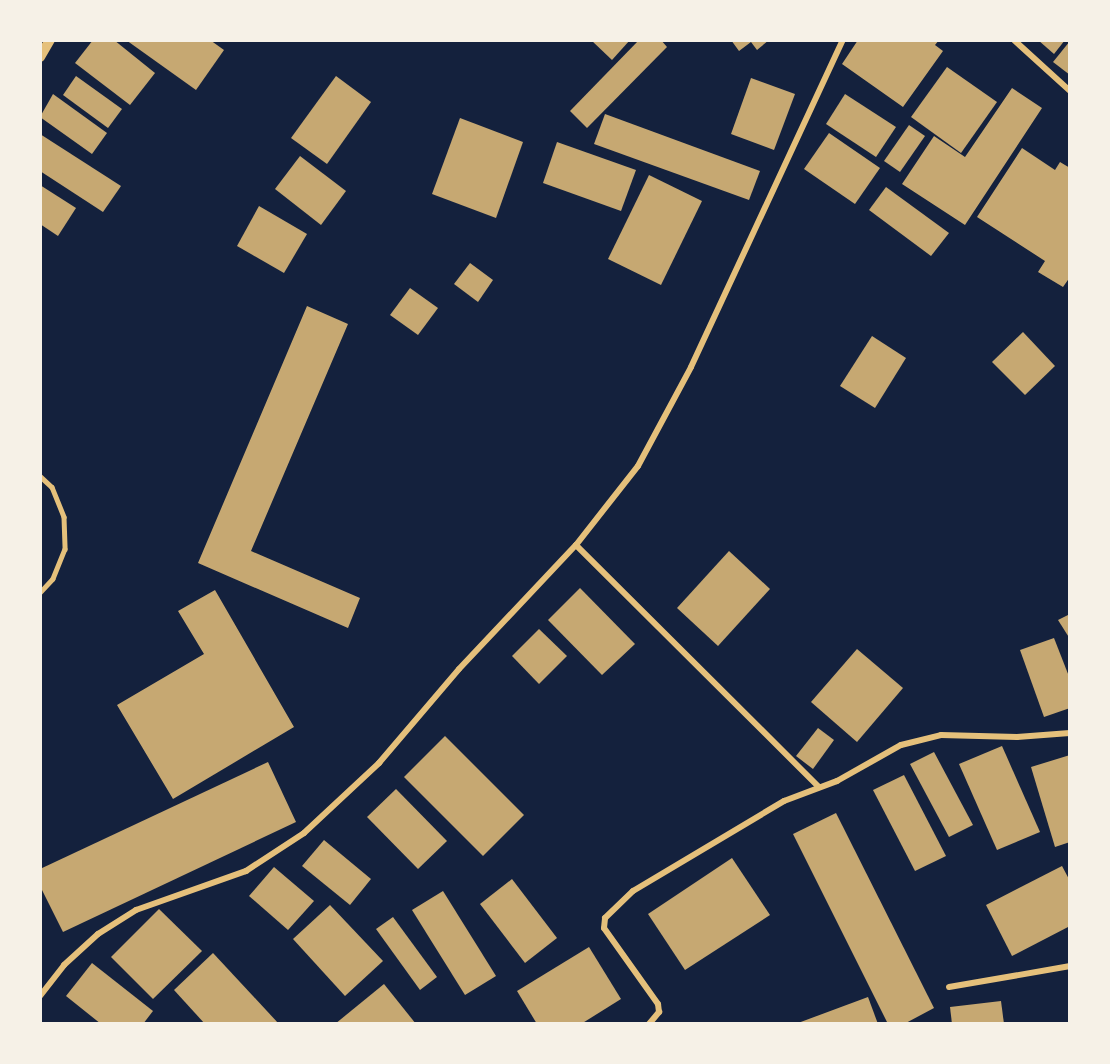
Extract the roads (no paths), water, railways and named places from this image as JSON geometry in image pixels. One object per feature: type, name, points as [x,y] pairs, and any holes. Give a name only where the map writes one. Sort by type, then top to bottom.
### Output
[{"type":"street","points":[[40,57],[50,40]]},
{"type":"street","points":[[40,996],[64,965],[90,942],[136,910],[246,872],[304,833],[379,763],[459,669],[576,545],[639,466],[691,367],[843,40]]},
{"type":"street","points":[[1014,40],[1070,91]]},
{"type":"street","points":[[576,545],[819,787]]},
{"type":"street","points":[[649,1023],[659,1012],[658,1004],[604,928],[605,918],[633,891],[702,847],[784,801],[819,787],[901,745],[941,735],[1017,737],[1070,733]]},
{"type":"street","points":[[949,987],[1070,966]]},
{"type":"lane","points":[[40,476],[52,487],[64,517],[65,549],[53,579],[40,592]]}]
